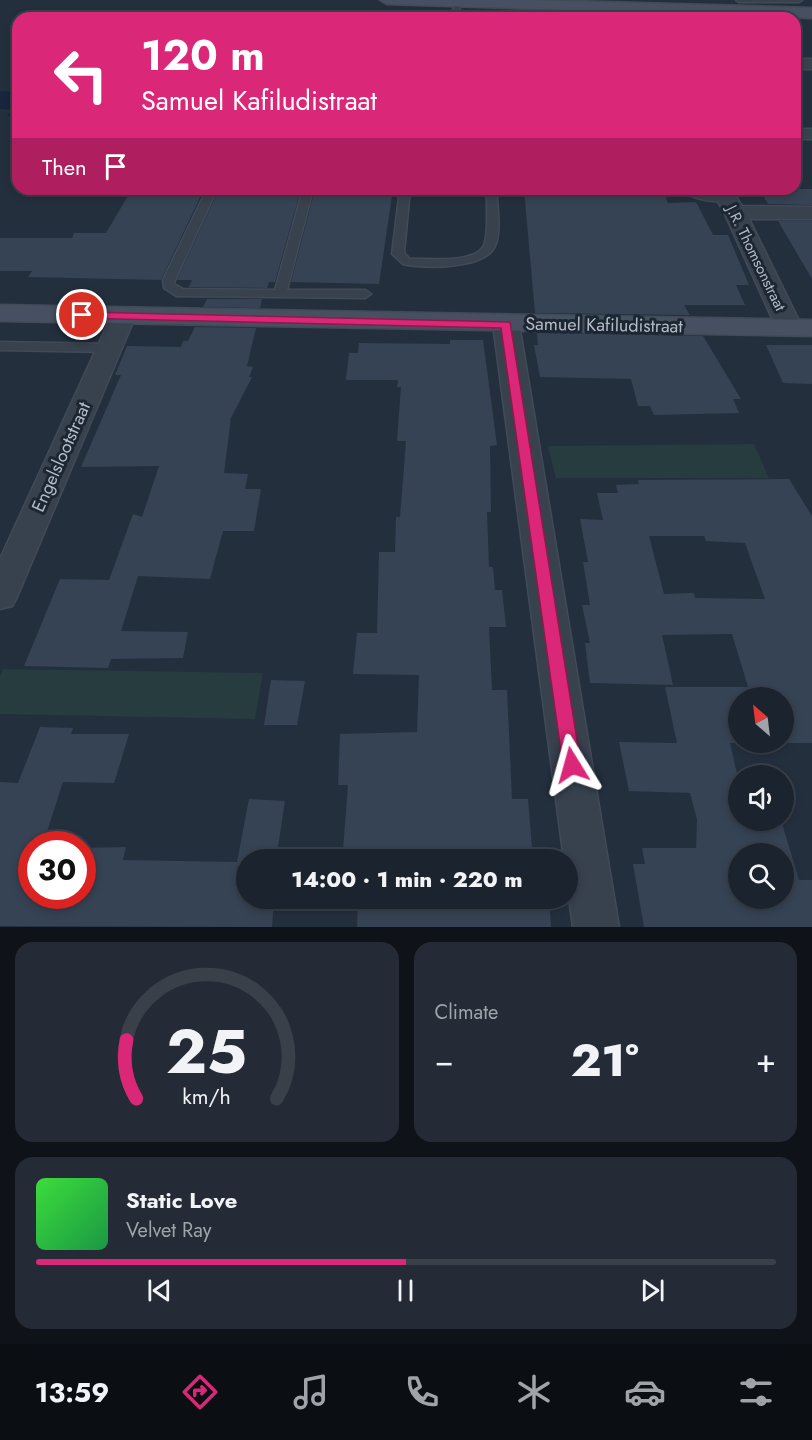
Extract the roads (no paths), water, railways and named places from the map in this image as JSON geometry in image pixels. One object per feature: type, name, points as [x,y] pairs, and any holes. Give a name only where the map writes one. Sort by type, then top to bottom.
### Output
[{"type":"street","points":[[387,0],[454,10],[575,12]]},
{"type":"street","points":[[727,199],[812,213]]},
{"type":"street","name":"J.R. Thomsonstraat","points":[[727,199],[801,328]]},
{"type":"street","name":"Samuel Kafiludistraat","points":[[0,313],[801,328]]},
{"type":"street","name":"Engelslootstraat","points":[[0,597],[123,317]]},
{"type":"street","points":[[506,324],[596,927]]},
{"type":"lane","points":[[739,0],[799,0]]},
{"type":"lane","points":[[209,195],[168,285],[180,293],[365,294]]},
{"type":"lane","points":[[280,294],[306,195]]},
{"type":"lane","points":[[404,195],[398,254],[407,262],[470,261],[487,252],[491,243],[492,195]]},
{"type":"lane","points":[[697,195],[727,199]]},
{"type":"lane","points":[[0,346],[109,348]]},
{"type":"water","points":[[0,91],[12,92],[12,110],[0,109]]}]
